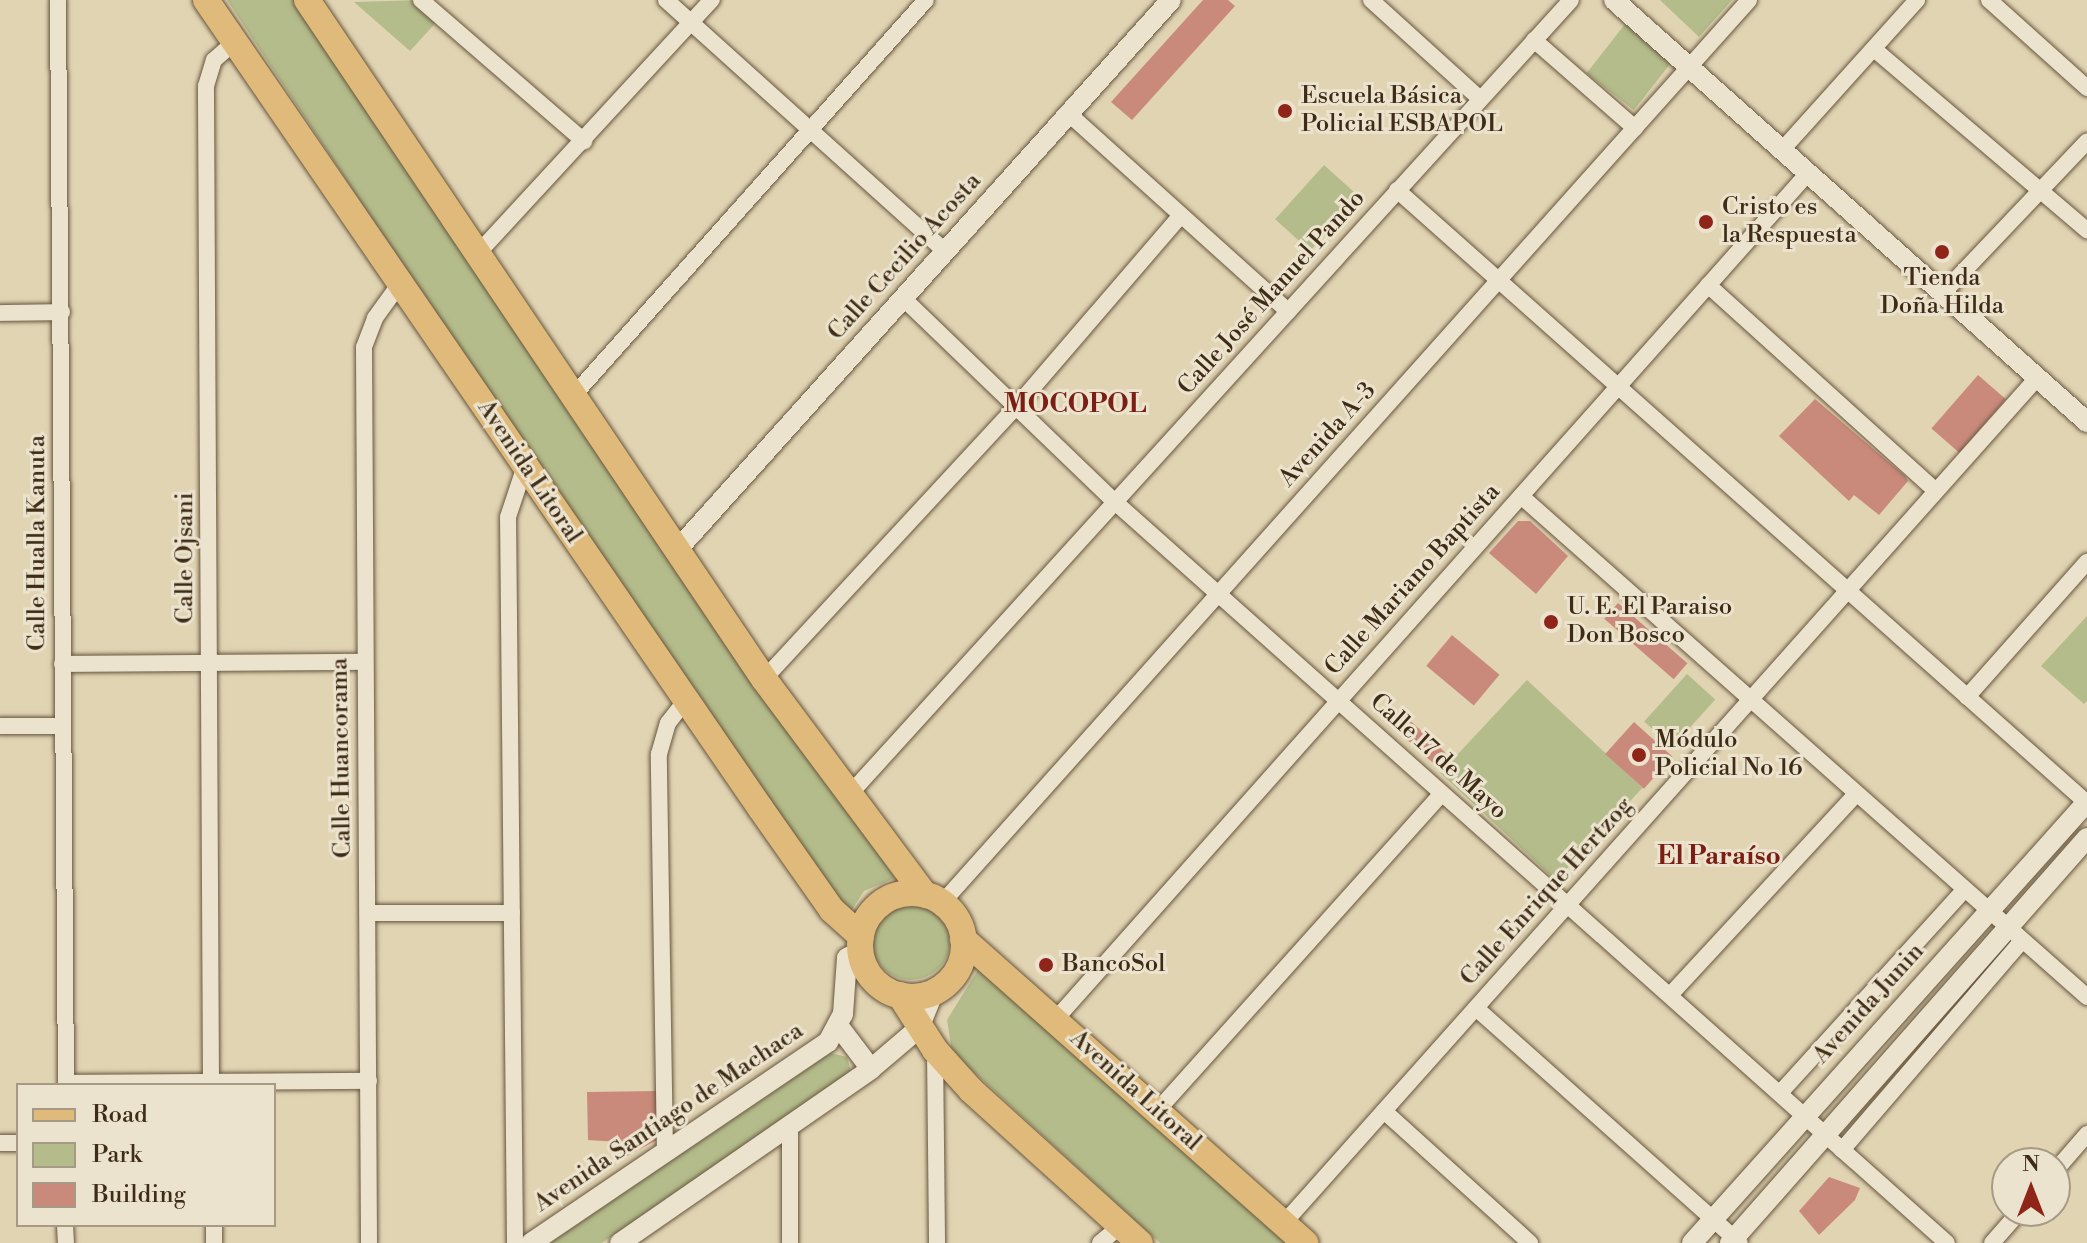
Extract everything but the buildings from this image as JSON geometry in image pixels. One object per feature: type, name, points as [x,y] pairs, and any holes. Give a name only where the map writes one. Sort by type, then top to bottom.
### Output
[{"type":"main road","name":"Avenida Litoral","points":[[206,0],[686,700],[832,910],[861,943]]},
{"type":"main road","points":[[307,0],[480,251],[573,396],[764,679],[848,796],[934,899],[957,919],[963,939],[956,973],[934,991],[900,995]]},
{"type":"main road","points":[[934,899],[905,893],[882,903],[861,943],[876,981],[900,995],[935,1050],[1117,1238]]},
{"type":"main road","name":"Avenida Litoral","points":[[963,939],[1306,1243]]},
{"type":"street","name":"Calle Hualla Kanuta","points":[[58,0],[66,1083]]},
{"type":"street","points":[[421,0],[584,141]]},
{"type":"street","points":[[666,0],[945,251]]},
{"type":"street","points":[[480,251],[712,0]]},
{"type":"street","points":[[573,396],[926,0]]},
{"type":"street","points":[[1371,0],[1480,99]]},
{"type":"street","name":"Calle José Manuel Pando","points":[[848,796],[1571,0]]},
{"type":"street","points":[[1614,0],[2087,422]]},
{"type":"street","name":"Avenida A-3","points":[[934,899],[1219,593],[1749,0]]},
{"type":"street","points":[[1782,150],[1917,0]]},
{"type":"street","points":[[1989,0],[2087,88]]},
{"type":"street","name":"Calle Cecilio Acosta","points":[[677,550],[1169,1]]},
{"type":"street","points":[[1534,40],[1635,128]]},
{"type":"street","name":"Calle Ojsani","points":[[211,1083],[206,86],[214,60],[235,42]]},
{"type":"street","points":[[1874,49],[2087,230]]},
{"type":"street","points":[[1069,114],[1288,311]]},
{"type":"street","points":[[1943,293],[2087,141]]},
{"type":"street","name":"Calle Mariano Baptista","points":[[1055,1020],[1808,173]]},
{"type":"street","points":[[1397,190],[2087,803]]},
{"type":"street","points":[[764,679],[1016,407],[1181,215]]},
{"type":"street","name":"Calle Huancorama","points":[[369,1243],[364,347],[375,318],[401,282]]},
{"type":"street","points":[[1708,285],[1936,491]]},
{"type":"street","name":"Calle 17 de Mayo","points":[[903,298],[1115,502],[1340,699],[1441,794],[1671,994],[1947,1243]]},
{"type":"street","points":[[0,313],[62,312]]},
{"type":"street","name":"Calle Enrique Hertzog","points":[[1284,1223],[2037,378]]},
{"type":"street","points":[[515,1243],[508,517],[525,466]]},
{"type":"street","points":[[1521,496],[1752,698],[1855,795],[2087,997]]},
{"type":"street","points":[[1967,697],[2087,562]]},
{"type":"street","points":[[62,664],[364,662]]},
{"type":"street","points":[[665,1153],[659,754],[668,723],[686,700]]},
{"type":"street","points":[[0,726],[63,726]]},
{"type":"street","points":[[1157,1111],[1441,794]]},
{"type":"street","points":[[1671,994],[1855,795]]},
{"type":"street","name":"Avenida Junin","points":[[1692,1243],[2087,803]]},
{"type":"street","points":[[1842,1150],[2087,838]]},
{"type":"street","points":[[1780,1093],[1964,890]]},
{"type":"street","points":[[369,913],[512,913]]},
{"type":"street","points":[[1476,1008],[1735,1241],[1826,1133],[2014,934]]},
{"type":"street","name":"Avenida Santiago de Machaca","points":[[531,1243],[665,1153],[840,1028],[844,968],[847,958],[861,943]]},
{"type":"street","points":[[630,1240],[871,1069],[919,1028],[934,991]]},
{"type":"street","points":[[840,1028],[871,1069]]},
{"type":"street","points":[[935,1050],[937,1243]]},
{"type":"street","points":[[264,1083],[369,1081]]},
{"type":"street","points":[[1384,1111],[1530,1243]]},
{"type":"street","points":[[790,1126],[790,1243]]},
{"type":"street","points":[[2071,1152],[2087,1134]]},
{"type":"street","points":[[1992,1243],[2006,1227]]},
{"type":"green space","points":[[227,0],[297,0],[895,878],[864,891],[849,914],[422,294]]},
{"type":"green space","points":[[422,0],[441,17],[410,51],[354,2]]},
{"type":"green space","points":[[1660,0],[1732,0],[1699,37]]},
{"type":"green space","points":[[1629,19],[1676,56],[1634,110],[1587,73]]},
{"type":"green space","points":[[1324,165],[1359,196],[1310,251],[1275,219]]},
{"type":"green space","points":[[2087,616],[2087,701],[2084,704],[2041,666]]},
{"type":"green space","points":[[1687,674],[1715,699],[1672,747],[1644,722]]},
{"type":"green space","points":[[1527,680],[1643,788],[1556,881],[1440,773]]},
{"type":"green space","points":[[911,902],[926,905],[938,914],[947,926],[950,941],[947,956],[938,968],[926,977],[911,980],[896,977],[884,968],[875,956],[872,941],[875,926],[884,914],[896,905]]},
{"type":"green space","points":[[982,963],[1297,1243],[1160,1243],[952,1052],[947,1020]]},
{"type":"green space","points":[[831,1053],[847,1057],[851,1072],[602,1243],[550,1243]]},
{"type":"place","name":"Escuela Básica Policial ESBAPOL","points":[[1285,111]]},
{"type":"place","name":"Cristo es la Respuesta","points":[[1706,222]]},
{"type":"place","name":"Tienda Doña Hilda","points":[[1942,252]]},
{"type":"place","name":"U. E. El Paraiso Don Bosco","points":[[1551,622]]},
{"type":"place","name":"Módulo Policial No 16","points":[[1639,755]]},
{"type":"place","name":"BancoSol","points":[[1046,965]]},
{"type":"district","name":"MOCOPOL","points":[[1075,405]]},
{"type":"district","name":"El Paraíso","points":[[1719,857]]}]
